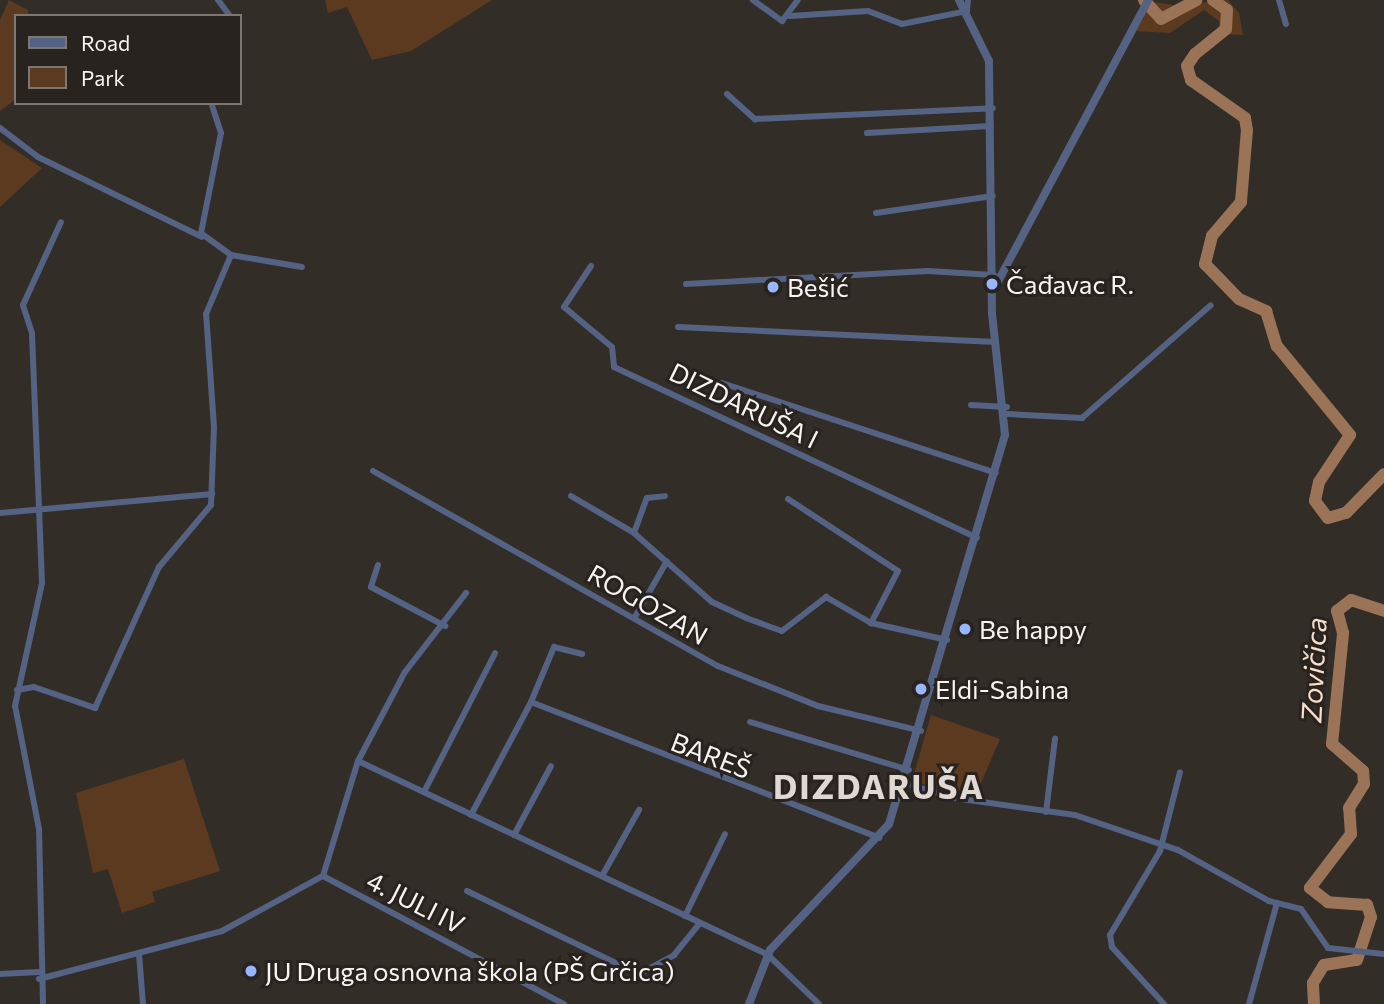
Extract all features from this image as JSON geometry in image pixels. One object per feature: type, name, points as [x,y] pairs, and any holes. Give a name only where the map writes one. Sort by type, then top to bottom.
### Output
[{"type":"street","points":[[753,0],[782,21],[790,16],[867,11],[902,24],[967,10]]},
{"type":"street","points":[[790,16],[798,0]]},
{"type":"street","points":[[749,1004],[767,954],[880,838],[905,783],[996,473],[1007,411],[996,342],[993,108],[989,61],[967,10],[959,0]]},
{"type":"street","points":[[967,10],[968,0]]},
{"type":"street","points":[[995,287],[1136,18],[1149,0]]},
{"type":"street","points":[[1279,0],[1286,24]]},
{"type":"street","points":[[727,94],[755,119],[993,108]]},
{"type":"street","points":[[202,237],[221,133],[212,105]]},
{"type":"street","points":[[867,133],[993,126]]},
{"type":"street","points":[[0,128],[38,157],[202,237],[231,254],[302,267]]},
{"type":"street","points":[[876,213],[993,197]]},
{"type":"street","points":[[43,1004],[39,975],[38,860],[17,690],[40,604],[32,333],[24,297],[61,222]]},
{"type":"street","points":[[17,690],[34,687],[95,708],[130,620],[167,554],[202,520],[212,494],[208,302],[231,254]]},
{"type":"street","name":"DIZDARUŠA I","points":[[592,266],[564,307],[612,347],[614,368],[977,538]]},
{"type":"street","points":[[686,284],[928,271],[994,275]]},
{"type":"street","points":[[971,405],[1082,418],[1211,305]]},
{"type":"street","points":[[678,327],[996,342]]},
{"type":"street","points":[[722,383],[996,473]]},
{"type":"street","name":"ROGOZAN","points":[[373,471],[774,691],[921,731]]},
{"type":"street","points":[[0,513],[212,494]]},
{"type":"street","name":"ROGOZAN","points":[[571,496],[634,533],[712,603],[782,631],[826,597],[871,623],[948,640]]},
{"type":"street","name":"ROGOZAN","points":[[634,533],[647,498],[665,496]]},
{"type":"street","points":[[788,499],[898,571],[871,623]]},
{"type":"street","points":[[635,617],[667,561]]},
{"type":"street","points":[[378,565],[371,587],[445,625]]},
{"type":"street","points":[[0,974],[39,975],[139,954],[222,931],[323,876],[358,761],[405,672],[445,625],[466,593]]},
{"type":"street","points":[[471,815],[531,702],[554,647],[582,654]]},
{"type":"street","points":[[424,792],[495,653]]},
{"type":"street","name":"BAREŠ","points":[[531,702],[880,838]]},
{"type":"street","name":"BAREŠ","points":[[750,722],[909,770]]},
{"type":"street","points":[[1046,812],[1055,739]]},
{"type":"street","points":[[358,761],[767,954],[819,1004]]},
{"type":"street","points":[[514,835],[551,766]]},
{"type":"street","points":[[1164,1004],[1110,941],[1158,843],[1180,772]]},
{"type":"street","points":[[905,783],[1046,812],[1074,815],[1158,843],[1311,918],[1328,948],[1370,955],[1384,954]]},
{"type":"street","points":[[602,876],[639,810]]},
{"type":"street","points":[[685,916],[725,834]]},
{"type":"street","name":"4. JULI IV","points":[[323,876],[564,1004]]},
{"type":"street","points":[[467,891],[636,974],[674,955],[700,923]]},
{"type":"street","points":[[1248,1004],[1277,903]]},
{"type":"street","points":[[139,954],[144,1004]]},
{"type":"green space","points":[[9,0],[28,10],[28,14],[14,14],[14,100],[0,111],[0,20]]},
{"type":"green space","points":[[325,0],[492,0],[411,51],[372,60],[347,7],[328,13]]},
{"type":"green space","points":[[1138,0],[1174,5],[1228,0],[1239,13],[1243,35],[1218,34],[1219,21],[1204,10],[1170,33],[1135,31],[1144,18]]},
{"type":"green space","points":[[0,140],[42,168],[0,207]]},
{"type":"green space","points":[[931,715],[1000,739],[975,797],[912,781]]},
{"type":"green space","points":[[184,759],[220,871],[152,892],[155,902],[122,913],[108,869],[93,873],[76,793]]},
{"type":"waterway","name":"Zovičica","points":[[1144,0],[1161,19],[1196,0]]},
{"type":"waterway","name":"Zovičica","points":[[1213,0],[1227,10],[1226,29],[1195,54],[1187,66],[1191,80],[1245,118],[1247,130],[1241,202],[1212,236],[1205,264],[1239,299],[1266,311],[1277,346],[1350,435],[1319,482],[1315,501],[1328,518],[1346,513],[1384,474]]},
{"type":"waterway","name":"Zovičica","points":[[1314,1004],[1313,983],[1324,965],[1357,960],[1371,917],[1367,905],[1328,902],[1310,888],[1351,834],[1349,808],[1364,784],[1363,771],[1332,744],[1343,633],[1337,611],[1351,600],[1384,611]]},
{"type":"place","name":"Čađavac R.","points":[[992,284]]},
{"type":"place","name":"Bešić","points":[[773,287]]},
{"type":"place","name":"Be happy","points":[[965,629]]},
{"type":"place","name":"Eldi-Sabina","points":[[921,689]]},
{"type":"place","name":"JU Druga osnovna škola (PŠ Grčica)","points":[[251,971]]},
{"type":"district","name":"DIZDARUŠA","points":[[879,786]]}]
